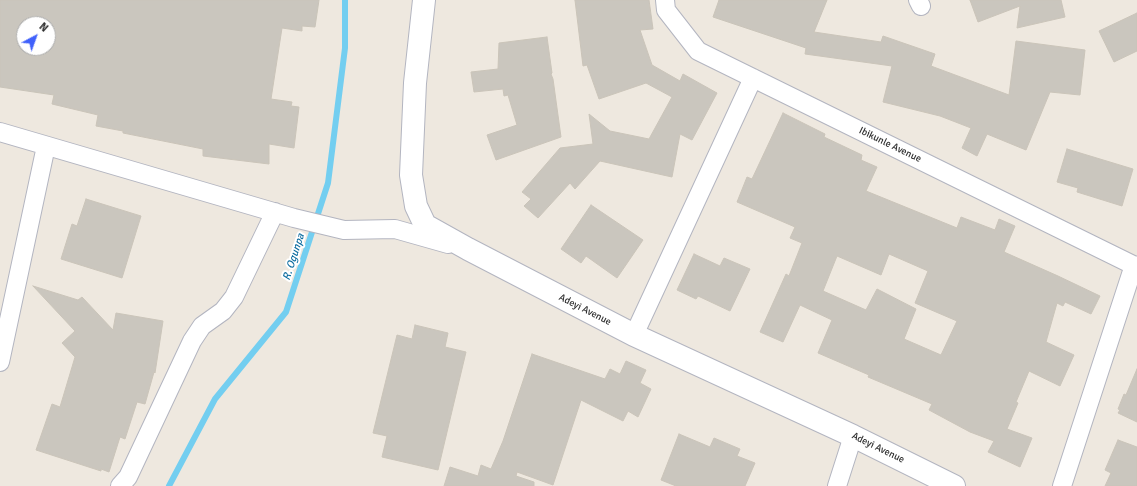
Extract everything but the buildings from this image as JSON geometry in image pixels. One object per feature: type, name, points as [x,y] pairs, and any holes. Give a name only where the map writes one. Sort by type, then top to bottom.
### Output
[{"type":"street","name":"Adeyi Avenue","points":[[424,0],[415,83],[411,175],[416,206],[425,225],[468,249],[634,335],[853,436],[954,486]]},
{"type":"street","name":"Ibikunle Avenue","points":[[665,0],[666,10],[698,51],[1135,266]]},
{"type":"street","points":[[634,335],[753,78]]},
{"type":"street","points":[[0,132],[294,218],[344,230],[395,229],[468,249]]},
{"type":"street","points":[[0,362],[46,146]]},
{"type":"street","points":[[120,486],[128,477],[192,341],[202,326],[222,311],[234,297],[275,212]]},
{"type":"street","points":[[1062,486],[1135,266]]},
{"type":"street","points":[[837,486],[853,436]]},
{"type":"waterway","name":"R. Ogunpa","points":[[169,486],[215,399],[286,312],[328,183],[345,48],[345,0]]}]
